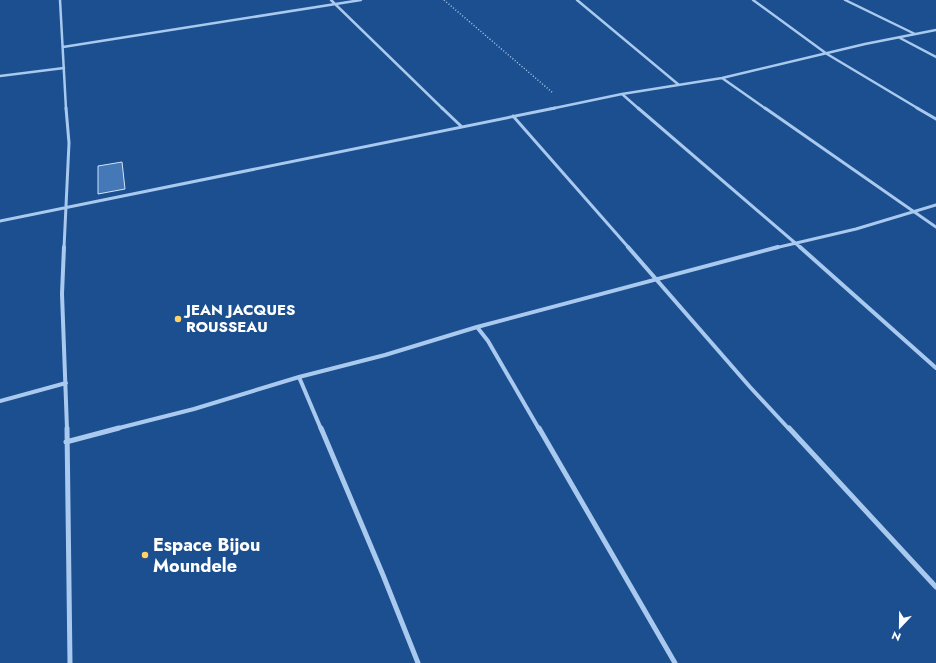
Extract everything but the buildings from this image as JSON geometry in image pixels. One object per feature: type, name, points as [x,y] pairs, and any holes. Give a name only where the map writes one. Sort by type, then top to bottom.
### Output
[{"type":"street","points":[[60,0],[70,144],[62,294],[66,383],[70,663]]},
{"type":"street","points":[[331,0],[462,127]]},
{"type":"street","points":[[63,47],[361,0]]},
{"type":"street","points":[[577,0],[679,85]]},
{"type":"street","points":[[753,0],[827,54],[936,118]]},
{"type":"street","points":[[845,0],[915,34]]},
{"type":"street","points":[[0,221],[566,105],[622,94],[722,78],[936,30]]},
{"type":"street","points":[[900,38],[936,57]]},
{"type":"street","points":[[0,76],[64,68]]},
{"type":"street","points":[[722,78],[936,227]]},
{"type":"street","points":[[622,94],[795,243],[936,368]]},
{"type":"street","points":[[513,116],[750,387],[936,587]]},
{"type":"street","points":[[66,442],[194,409],[299,377],[385,355],[477,327],[795,243],[856,229],[936,205]]},
{"type":"street","points":[[477,327],[492,348],[675,663]]},
{"type":"street","points":[[299,377],[383,575],[418,663]]},
{"type":"street","points":[[0,401],[66,383]]},
{"type":"path","points":[[444,0],[566,105]]},
{"type":"place","name":"JEAN JACQUES ROUSSEAU","points":[[178,319]]},
{"type":"place","name":"Espace Bijou Moundele","points":[[145,555]]}]
